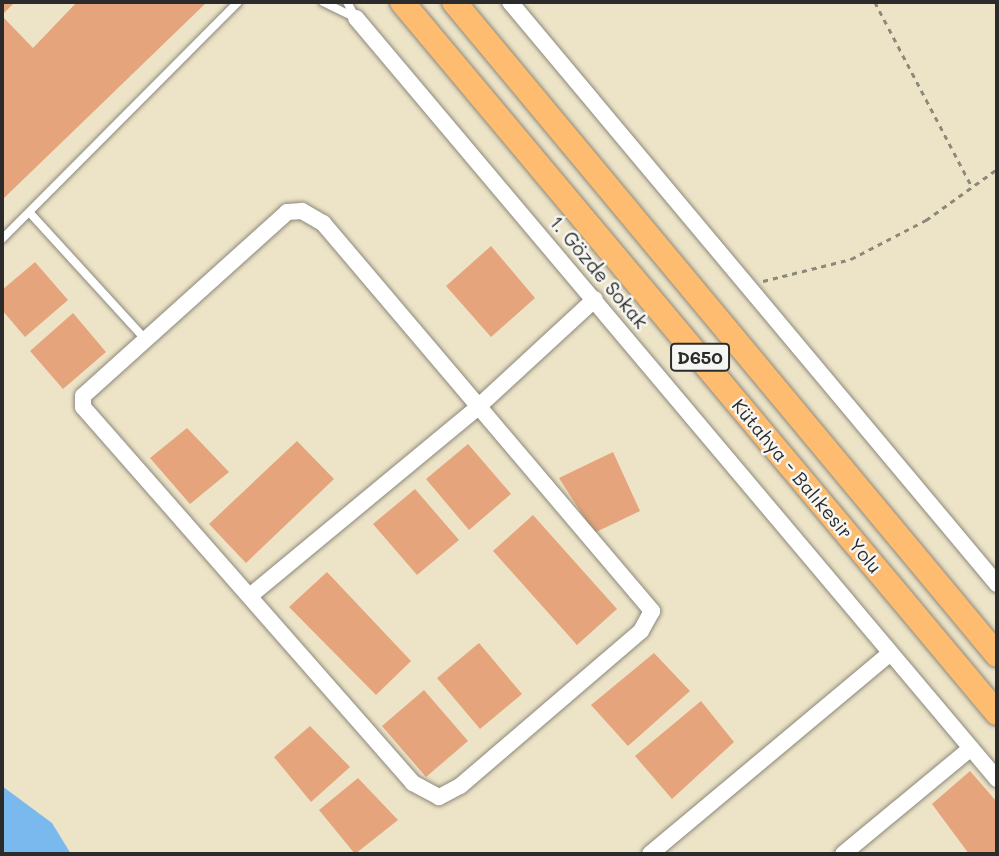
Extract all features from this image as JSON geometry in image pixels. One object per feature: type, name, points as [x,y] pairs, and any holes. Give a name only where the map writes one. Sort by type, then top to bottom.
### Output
[{"type":"highway","name":"Kütahya - Balıkesir Yolu","points":[[402,2],[997,713]]},
{"type":"highway","name":"Kütahya - Balıkesir Yolu","points":[[454,2],[997,655]]},
{"type":"street","points":[[510,2],[997,584]]},
{"type":"street","name":"1. Gözde Sokak","points":[[356,18],[997,779]]},
{"type":"street","points":[[302,211],[323,223],[478,407],[652,611],[641,631],[460,786],[439,797],[414,783],[251,595],[86,416],[83,396],[287,212],[302,211]]},
{"type":"street","points":[[251,595],[478,407],[595,299]]},
{"type":"street","points":[[650,854],[669,848],[889,654]]},
{"type":"street","points":[[843,854],[971,748]]},
{"type":"lane","points":[[2,239],[238,2]]},
{"type":"lane","points":[[324,2],[356,18]]},
{"type":"lane","points":[[347,2],[356,18]]},
{"type":"lane","points":[[30,213],[146,340]]},
{"type":"path","points":[[875,2],[972,187]]},
{"type":"path","points":[[746,284],[851,259],[926,220],[997,169]]},
{"type":"water","points":[[2,786],[52,823],[71,854],[2,854]]},
{"type":"building","points":[[2,2],[15,2],[2,15]]},
{"type":"building","points":[[77,2],[207,2],[2,200],[2,16],[33,48]]},
{"type":"building","points":[[491,246],[535,298],[491,337],[446,286]]},
{"type":"building","points":[[35,262],[68,300],[25,337],[2,310],[2,290]]},
{"type":"building","points":[[73,313],[106,352],[63,389],[30,351]]},
{"type":"building","points":[[187,428],[229,472],[190,504],[150,458]]},
{"type":"building","points":[[297,441],[334,479],[246,563],[209,524]]},
{"type":"building","points":[[468,444],[511,494],[469,530],[426,479]]},
{"type":"building","points":[[613,452],[640,511],[594,533],[559,478]]},
{"type":"building","points":[[415,489],[459,540],[417,575],[373,524]]},
{"type":"building","points":[[533,515],[617,609],[577,645],[493,551]]},
{"type":"building","points":[[327,572],[411,661],[376,695],[289,607]]},
{"type":"building","points":[[479,643],[522,694],[480,729],[437,678]]},
{"type":"building","points":[[654,653],[690,691],[628,746],[591,705]]},
{"type":"building","points":[[424,690],[468,741],[426,777],[382,726]]},
{"type":"building","points":[[701,701],[734,742],[672,799],[635,756]]},
{"type":"building","points":[[310,726],[350,767],[311,802],[274,757]]},
{"type":"building","points":[[970,771],[997,802],[997,854],[969,854],[932,804]]},
{"type":"building","points":[[358,778],[398,820],[355,854],[319,810]]}]
